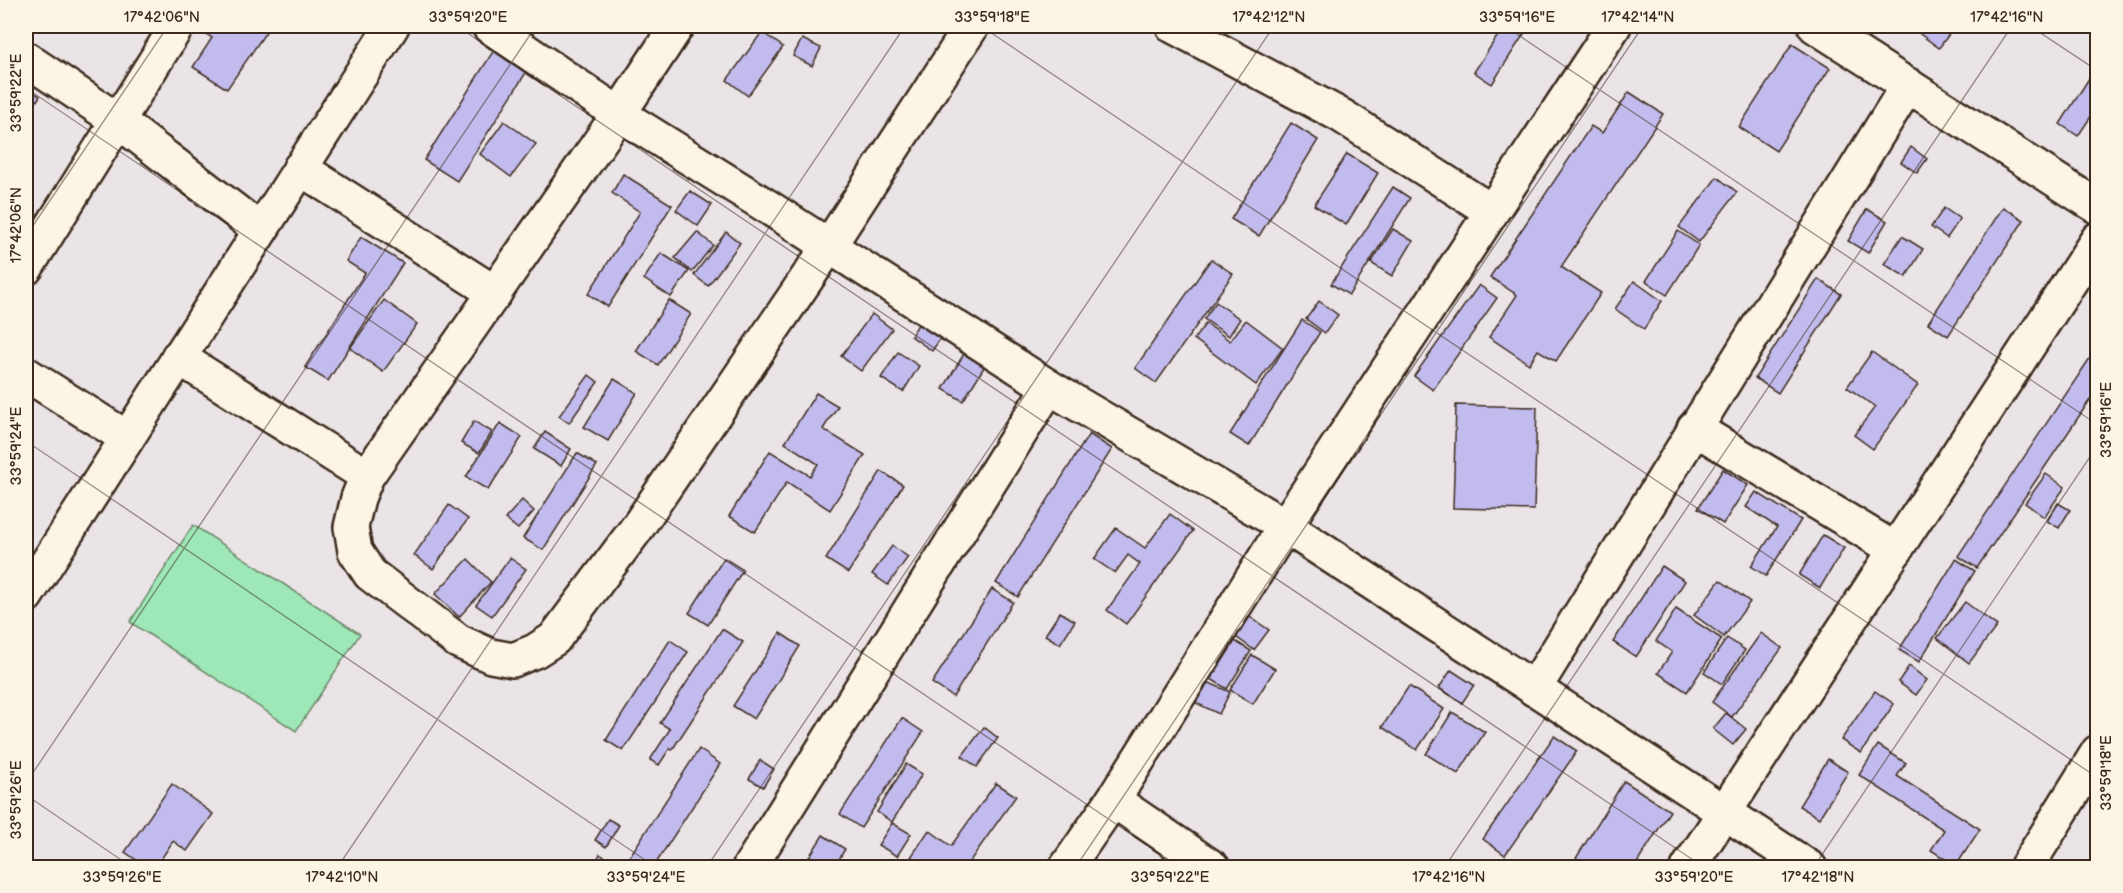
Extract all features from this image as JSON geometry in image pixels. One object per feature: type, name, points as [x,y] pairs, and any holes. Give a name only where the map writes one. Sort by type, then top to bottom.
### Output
[{"type":"street","points":[[26,268],[177,26]]},
{"type":"street","points":[[26,596],[392,26]]},
{"type":"street","points":[[489,26],[619,114],[1049,387],[1285,526],[1810,867]]},
{"type":"street","points":[[677,26],[619,114],[367,476],[358,498],[351,527],[355,552],[370,573],[458,641],[491,656],[513,660],[535,651],[554,639],[637,528],[829,246],[972,26]]},
{"type":"street","points":[[1066,867],[1113,800],[1285,526],[1614,26]]},
{"type":"street","points":[[1815,26],[2097,207]]},
{"type":"street","points":[[1186,28],[1342,116],[1491,211]]},
{"type":"street","points":[[26,59],[117,120],[260,230]]},
{"type":"street","points":[[1534,689],[1908,85]]},
{"type":"street","points":[[300,168],[495,293]]},
{"type":"street","points":[[1688,867],[2097,239]]},
{"type":"street","points":[[178,357],[367,476]]},
{"type":"street","points":[[26,374],[127,438]]},
{"type":"street","points":[[749,867],[1049,387]]},
{"type":"street","points":[[1694,428],[1896,550]]},
{"type":"street","points":[[2026,867],[2097,752]]},
{"type":"street","points":[[1113,800],[1213,867]]},
{"type":"green space","points":[[193,525],[360,634],[296,731],[130,622]]},
{"type":"building","points":[[194,26],[270,26],[227,89],[193,67],[212,38]]},
{"type":"building","points":[[1504,26],[1529,26],[1492,84],[1474,72]]},
{"type":"building","points":[[1925,26],[1955,26],[1939,48],[1920,34]]},
{"type":"building","points":[[762,32],[783,47],[748,96],[727,80]]},
{"type":"building","points":[[802,39],[821,48],[812,66],[793,56]]},
{"type":"building","points":[[1792,44],[1830,68],[1776,151],[1739,127]]},
{"type":"building","points":[[496,47],[529,68],[457,181],[424,160]]},
{"type":"building","points":[[2095,69],[2098,70],[2098,106],[2078,136],[2060,124]]},
{"type":"building","points":[[26,87],[40,96],[26,118]]},
{"type":"building","points":[[1629,92],[1663,114],[1561,267],[1601,293],[1556,361],[1538,350],[1529,364],[1489,337],[1517,295],[1490,277],[1591,126],[1602,133]]},
{"type":"building","points":[[504,121],[536,144],[511,177],[480,154]]},
{"type":"building","points":[[1291,123],[1318,140],[1259,236],[1231,219]]},
{"type":"building","points":[[1911,147],[1927,159],[1917,173],[1901,162]]},
{"type":"building","points":[[1347,154],[1378,173],[1346,225],[1314,205]]},
{"type":"building","points":[[623,174],[672,205],[608,307],[588,294],[640,212],[612,193]]},
{"type":"building","points":[[1717,177],[1737,192],[1699,242],[1679,227]]},
{"type":"building","points":[[1393,187],[1410,198],[1349,295],[1331,284]]},
{"type":"building","points":[[690,191],[712,205],[698,226],[676,210]]},
{"type":"building","points":[[2003,207],[2024,220],[1948,336],[1928,323]]},
{"type":"building","points":[[1944,208],[1960,219],[1947,238],[1931,227]]},
{"type":"building","points":[[1867,209],[1887,221],[1868,253],[1848,241]]},
{"type":"building","points":[[1393,229],[1413,241],[1392,276],[1371,263]]},
{"type":"building","points":[[1678,231],[1699,245],[1667,295],[1646,281]]},
{"type":"building","points":[[697,232],[713,245],[692,272],[675,258]]},
{"type":"building","points":[[726,232],[740,243],[708,286],[694,275]]},
{"type":"building","points":[[1902,236],[1923,249],[1906,277],[1884,264]]},
{"type":"building","points":[[361,237],[403,263],[328,381],[305,367],[365,273],[346,261]]},
{"type":"building","points":[[661,253],[689,271],[671,297],[644,279]]},
{"type":"building","points":[[1211,259],[1233,274],[1156,383],[1135,368]]},
{"type":"building","points":[[1818,279],[1841,294],[1778,393],[1755,378]]},
{"type":"building","points":[[1634,281],[1662,301],[1644,329],[1615,309]]},
{"type":"building","points":[[1479,285],[1497,298],[1433,390],[1414,376]]},
{"type":"building","points":[[384,300],[417,324],[383,372],[350,348]]},
{"type":"building","points":[[669,300],[691,314],[658,365],[636,351]]},
{"type":"building","points":[[1319,301],[1338,315],[1325,333],[1306,319]]},
{"type":"building","points":[[1216,302],[1240,319],[1229,336],[1204,319]]},
{"type":"building","points":[[872,314],[892,329],[861,371],[841,356]]},
{"type":"building","points":[[1246,320],[1283,348],[1256,385],[1194,339],[1206,323],[1230,341]]},
{"type":"building","points":[[1302,320],[1320,332],[1249,446],[1230,434]]},
{"type":"building","points":[[920,321],[942,336],[932,351],[911,336]]},
{"type":"building","points":[[2098,346],[2098,388],[1977,568],[1958,556]]},
{"type":"building","points":[[898,352],[919,366],[903,392],[881,378]]},
{"type":"building","points":[[965,352],[986,364],[963,401],[943,389]]},
{"type":"building","points":[[1872,352],[1918,385],[1873,449],[1854,435],[1875,407],[1847,387]]},
{"type":"building","points":[[589,375],[598,382],[569,423],[559,416]]},
{"type":"building","points":[[614,379],[637,393],[608,441],[584,427]]},
{"type":"building","points":[[816,393],[838,406],[823,429],[865,455],[830,510],[787,482],[755,532],[729,516],[770,451],[810,476],[818,464],[785,443]]},
{"type":"building","points":[[1456,405],[1537,407],[1534,510],[1453,508]]},
{"type":"building","points":[[474,421],[492,432],[479,453],[461,443]]},
{"type":"building","points":[[500,423],[522,437],[488,490],[466,477]]},
{"type":"building","points":[[545,432],[571,449],[561,466],[534,449]]},
{"type":"building","points":[[1089,434],[1112,449],[1018,597],[996,583]]},
{"type":"building","points":[[577,453],[597,465],[543,550],[523,538]]},
{"type":"building","points":[[1723,469],[1748,485],[1723,524],[1698,508]]},
{"type":"building","points":[[881,471],[903,485],[848,573],[826,559]]},
{"type":"building","points":[[2046,474],[2065,487],[2044,517],[2025,503]]},
{"type":"building","points":[[1756,492],[1801,520],[1766,576],[1751,566],[1777,527],[1746,507]]},
{"type":"building","points":[[522,500],[534,511],[518,529],[505,519]]},
{"type":"building","points":[[2058,503],[2070,510],[2059,528],[2047,521]]},
{"type":"building","points":[[449,505],[468,519],[433,569],[414,555]]},
{"type":"building","points":[[1170,514],[1193,531],[1126,624],[1107,610],[1140,564],[1128,555],[1115,573],[1094,559],[1116,528],[1145,548]]},
{"type":"building","points":[[1823,535],[1844,548],[1820,588],[1799,575]]},
{"type":"building","points":[[892,546],[908,557],[888,585],[872,574]]},
{"type":"building","points":[[510,558],[526,569],[492,616],[476,605]]},
{"type":"building","points":[[724,558],[743,570],[708,625],[689,613]]},
{"type":"building","points":[[468,559],[491,582],[459,617],[435,594]]},
{"type":"building","points":[[1956,559],[1975,571],[1919,662],[1899,650]]},
{"type":"building","points":[[1662,566],[1685,581],[1636,657],[1613,642]]},
{"type":"building","points":[[1720,580],[1750,602],[1724,637],[1694,615]]},
{"type":"building","points":[[992,589],[1013,602],[953,697],[932,683]]},
{"type":"building","points":[[1965,602],[1997,626],[1969,663],[1937,638]]},
{"type":"building","points":[[1676,609],[1722,639],[1687,692],[1658,673],[1672,652],[1656,641]]},
{"type":"building","points":[[1060,612],[1075,621],[1060,644],[1045,635]]},
{"type":"building","points":[[1250,617],[1269,630],[1254,650],[1236,637]]},
{"type":"building","points":[[722,629],[743,642],[672,750],[670,748],[659,765],[650,760],[670,729],[660,723]]},
{"type":"building","points":[[780,633],[800,646],[754,719],[733,706]]},
{"type":"building","points":[[1761,633],[1782,648],[1732,717],[1712,702]]},
{"type":"building","points":[[1727,638],[1745,650],[1722,684],[1704,672]]},
{"type":"building","points":[[670,640],[688,652],[623,751],[606,740]]},
{"type":"building","points":[[1235,641],[1251,651],[1227,689],[1211,679]]},
{"type":"building","points":[[1252,655],[1275,669],[1253,704],[1230,690]]},
{"type":"building","points":[[1909,666],[1927,680],[1916,695],[1898,682]]},
{"type":"building","points":[[1451,670],[1474,685],[1462,703],[1439,688]]},
{"type":"building","points":[[1205,681],[1230,692],[1219,714],[1196,703]]},
{"type":"building","points":[[1409,686],[1444,709],[1417,750],[1382,727]]},
{"type":"building","points":[[1875,691],[1894,704],[1861,753],[1841,740]]},
{"type":"building","points":[[1452,712],[1485,732],[1458,774],[1426,754]]},
{"type":"building","points":[[1726,713],[1746,729],[1733,745],[1713,729]]},
{"type":"building","points":[[902,718],[923,732],[861,828],[840,814]]},
{"type":"building","points":[[984,727],[998,738],[977,767],[962,756]]},
{"type":"building","points":[[1554,736],[1577,751],[1505,855],[1483,839]]},
{"type":"building","points":[[1878,745],[1906,763],[1897,776],[1980,829],[1956,866],[1931,850],[1944,830],[1859,775]]},
{"type":"building","points":[[699,749],[720,764],[653,868],[634,868],[626,862]]},
{"type":"building","points":[[1828,759],[1848,772],[1819,818],[1799,806]]},
{"type":"building","points":[[760,760],[774,769],[763,787],[749,779]]},
{"type":"building","points":[[906,764],[922,774],[892,822],[877,812]]},
{"type":"building","points":[[1624,781],[1670,811],[1634,868],[1570,868]]},
{"type":"building","points":[[996,783],[1016,796],[965,868],[926,868],[911,857],[929,830],[951,846]]},
{"type":"building","points":[[172,784],[213,814],[187,851],[173,841],[155,868],[148,868],[125,852]]},
{"type":"building","points":[[608,819],[619,825],[606,847],[595,840]]},
{"type":"building","points":[[892,823],[911,834],[897,856],[878,845]]},
{"type":"building","points":[[823,835],[845,849],[834,868],[802,868]]},
{"type":"building","points":[[600,854],[621,868],[592,868]]}]
